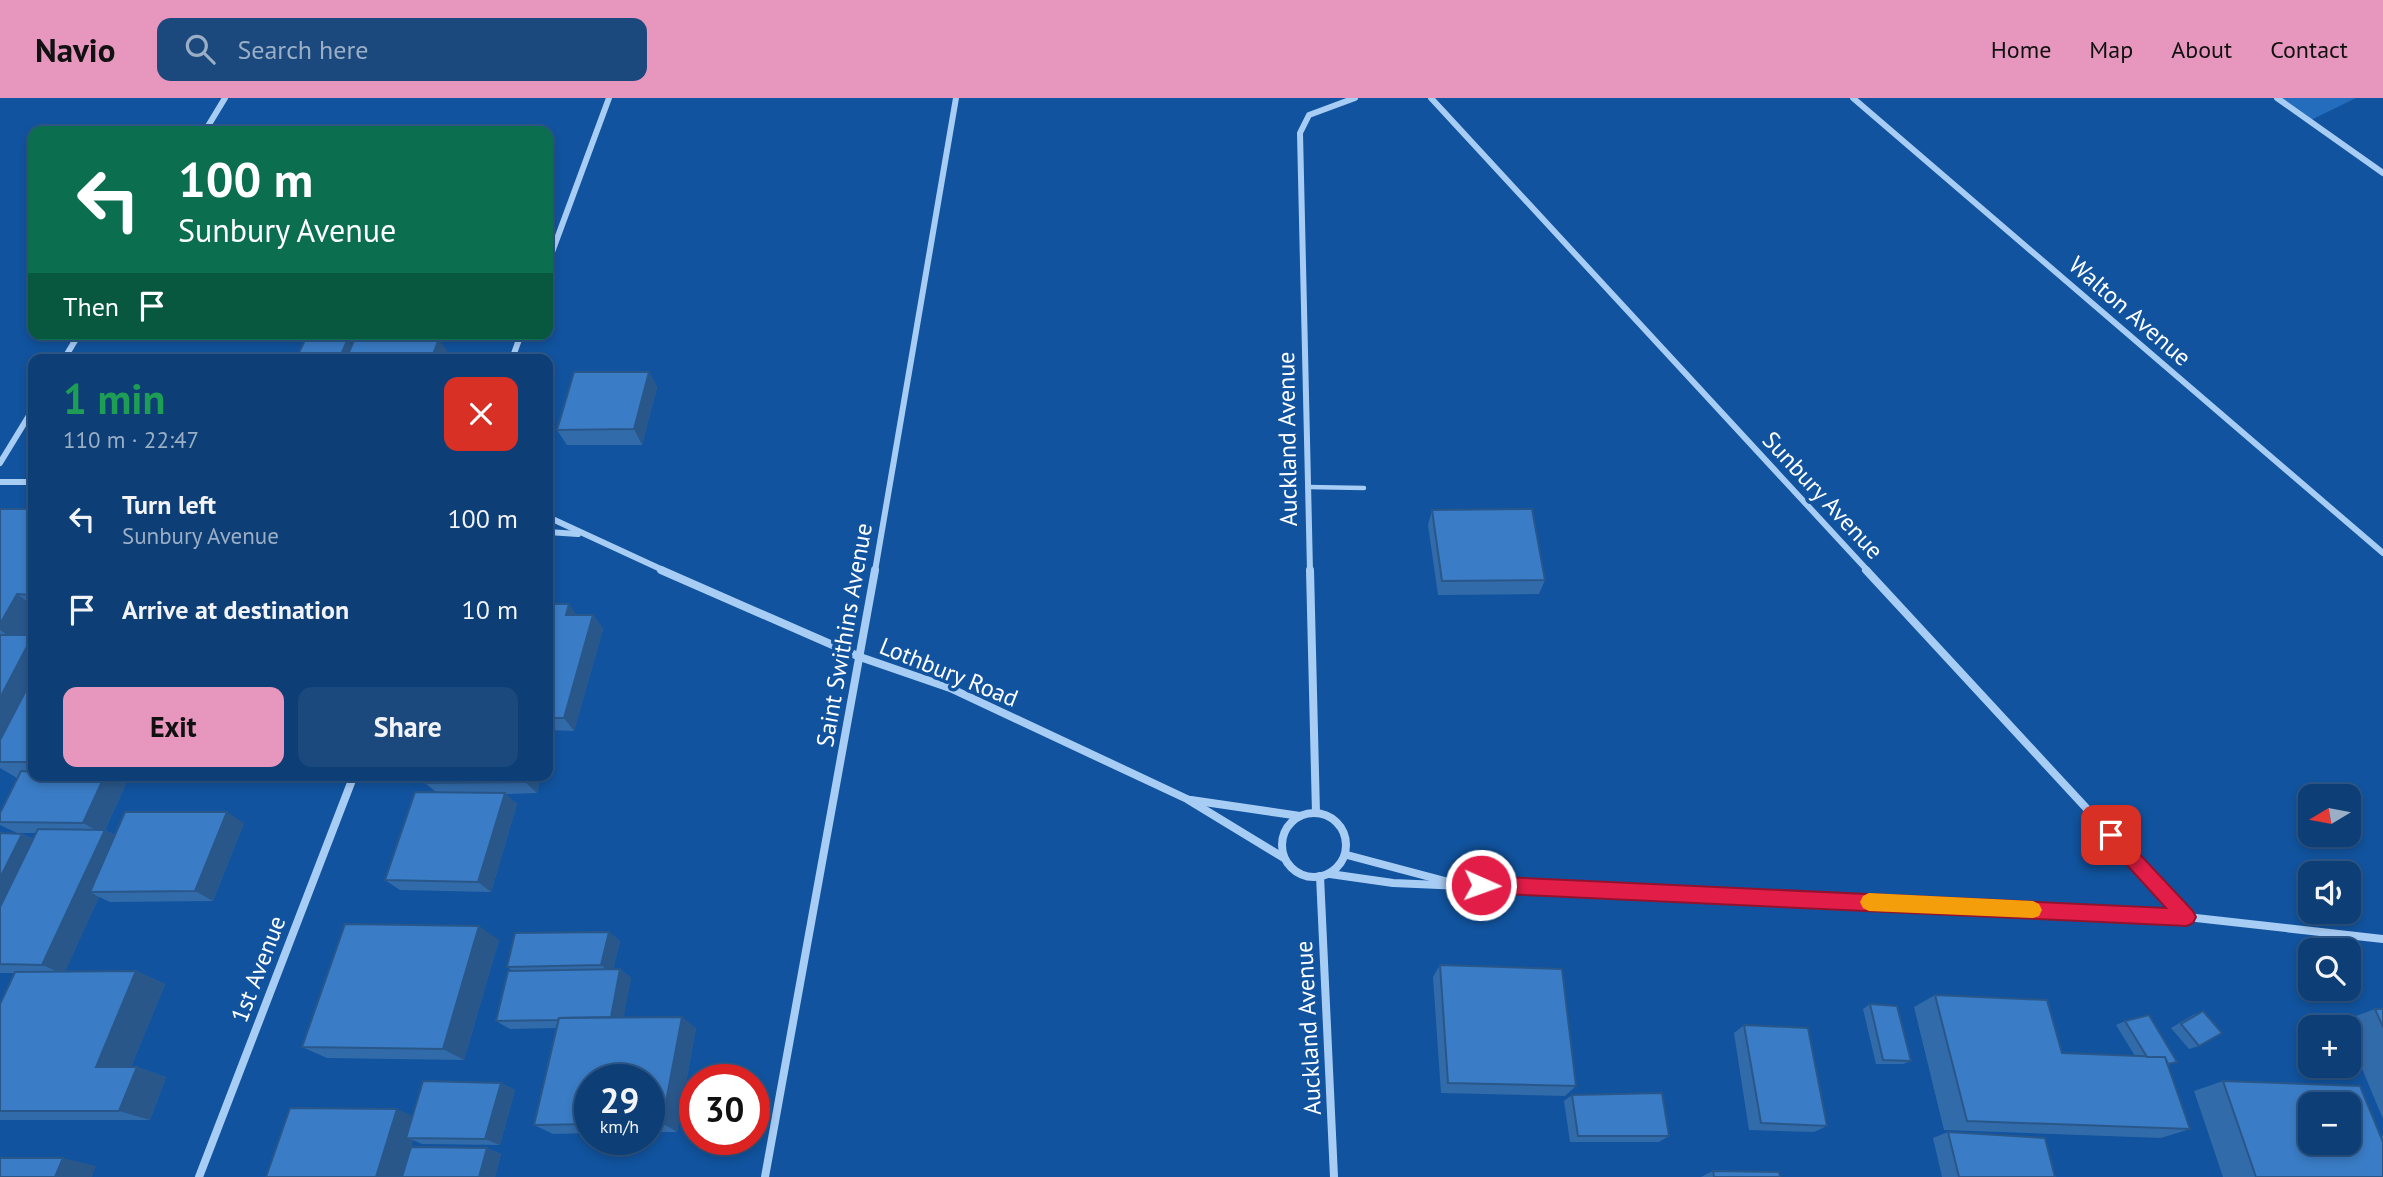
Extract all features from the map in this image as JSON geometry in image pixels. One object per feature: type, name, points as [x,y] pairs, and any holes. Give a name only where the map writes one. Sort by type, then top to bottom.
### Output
[{"type":"street","points":[[208,126],[225,98]]},
{"type":"street","points":[[553,249],[609,98]]},
{"type":"street","name":"Saint Swithins Avenue","points":[[765,1177],[860,657],[956,98]]},
{"type":"street","name":"Auckland Avenue","points":[[1316,813],[1300,133],[1309,115],[1355,98]]},
{"type":"street","name":"Sunbury Avenue","points":[[1432,98],[2187,917]]},
{"type":"street","name":"Walton Avenue","points":[[1853,98],[2383,552]]},
{"type":"street","points":[[2277,98],[2383,173]]},
{"type":"street","points":[[0,463],[28,417]]},
{"type":"street","points":[[0,482],[28,482]]},
{"type":"street","name":"Lothbury Road","points":[[553,520],[579,534],[860,657],[950,688],[1187,799],[1284,858]]},
{"type":"street","name":"Lothbury Road","points":[[553,531],[579,534]]},
{"type":"street","name":"1st Avenue","points":[[199,1177],[352,781]]},
{"type":"street","name":"Lothbury Road","points":[[1187,799],[1300,816]]},
{"type":"street","points":[[1330,874],[1347,855],[1344,831],[1332,819],[1316,813],[1300,816],[1282,833],[1284,858],[1296,871],[1320,876],[1330,874],[1368,883],[1456,883],[2187,917],[2383,939]]},
{"type":"street","points":[[1347,855],[1456,883]]},
{"type":"street","name":"Auckland Avenue","points":[[1320,876],[1334,1177]]},
{"type":"lane","points":[[1308,486],[1364,488]]},
{"type":"shaded area","points":[[2277,98],[2356,98],[2309,121]]},
{"type":"building","points":[[305,340],[348,340],[341,354],[298,354]]},
{"type":"building","points":[[354,340],[439,340],[433,354],[348,354]]},
{"type":"building","points":[[574,372],[649,372],[634,429],[557,430]]},
{"type":"building","points":[[0,509],[28,509],[28,595],[17,594],[0,624]]},
{"type":"building","points":[[1532,509],[1545,580],[1442,581],[1432,510]]},
{"type":"building","points":[[553,604],[569,604],[566,615],[593,615],[564,718],[553,718]]},
{"type":"building","points":[[0,635],[28,635],[28,645],[0,698]]},
{"type":"building","points":[[28,687],[28,762],[0,762],[0,740]]},
{"type":"building","points":[[21,771],[28,772],[28,781],[102,781],[83,823],[0,822],[0,813]]},
{"type":"building","points":[[426,781],[525,781],[525,782]]},
{"type":"building","points":[[415,792],[505,793],[478,882],[385,880]]},
{"type":"building","points":[[125,812],[227,812],[195,891],[90,892]]},
{"type":"building","points":[[38,829],[105,830],[42,965],[0,964],[0,907]]},
{"type":"building","points":[[0,833],[22,834],[0,878]]},
{"type":"building","points":[[345,924],[479,926],[443,1049],[302,1047]]},
{"type":"building","points":[[609,932],[601,965],[507,967],[515,933]]},
{"type":"building","points":[[1440,965],[1562,969],[1576,1086],[1448,1083]]},
{"type":"building","points":[[620,969],[611,1017],[496,1021],[508,971]]},
{"type":"building","points":[[136,971],[96,1067],[137,1067],[119,1111],[0,1111],[0,1004],[15,972]]},
{"type":"building","points":[[1935,995],[2047,1000],[2062,1053],[2165,1057],[2190,1129],[1967,1121]]},
{"type":"building","points":[[1870,1004],[1897,1006],[1911,1061],[1883,1060]]},
{"type":"building","points":[[2375,1009],[2383,1009],[2383,1027]]},
{"type":"building","points":[[2203,1011],[2222,1033],[2199,1046],[2181,1024]]},
{"type":"building","points":[[2149,1015],[2177,1062],[2168,1064],[2165,1057],[2147,1057],[2125,1021]]},
{"type":"building","points":[[682,1017],[665,1107],[665,1064],[574,1064],[574,1124],[534,1125],[559,1018]]},
{"type":"building","points":[[1744,1025],[1808,1028],[1827,1126],[1761,1123]]},
{"type":"building","points":[[423,1081],[501,1083],[485,1139],[406,1138]]},
{"type":"building","points":[[2223,1081],[2360,1086],[2383,1142],[2383,1177],[2256,1177]]},
{"type":"building","points":[[1662,1093],[1669,1136],[1578,1136],[1572,1095]]},
{"type":"building","points":[[290,1108],[397,1109],[376,1177],[266,1177]]},
{"type":"building","points":[[1948,1132],[2045,1138],[2055,1177],[1959,1177]]},
{"type":"building","points":[[411,1147],[487,1148],[479,1177],[402,1177]]},
{"type":"building","points":[[0,1158],[63,1158],[55,1177],[0,1177]]},
{"type":"building","points":[[1713,1171],[1779,1172],[1780,1177],[1714,1177]]},
{"type":"slow traffic","points":[[1869,902],[2033,910]]},
{"type":"route","points":[[1481,885],[2187,917],[2111,835]]}]
